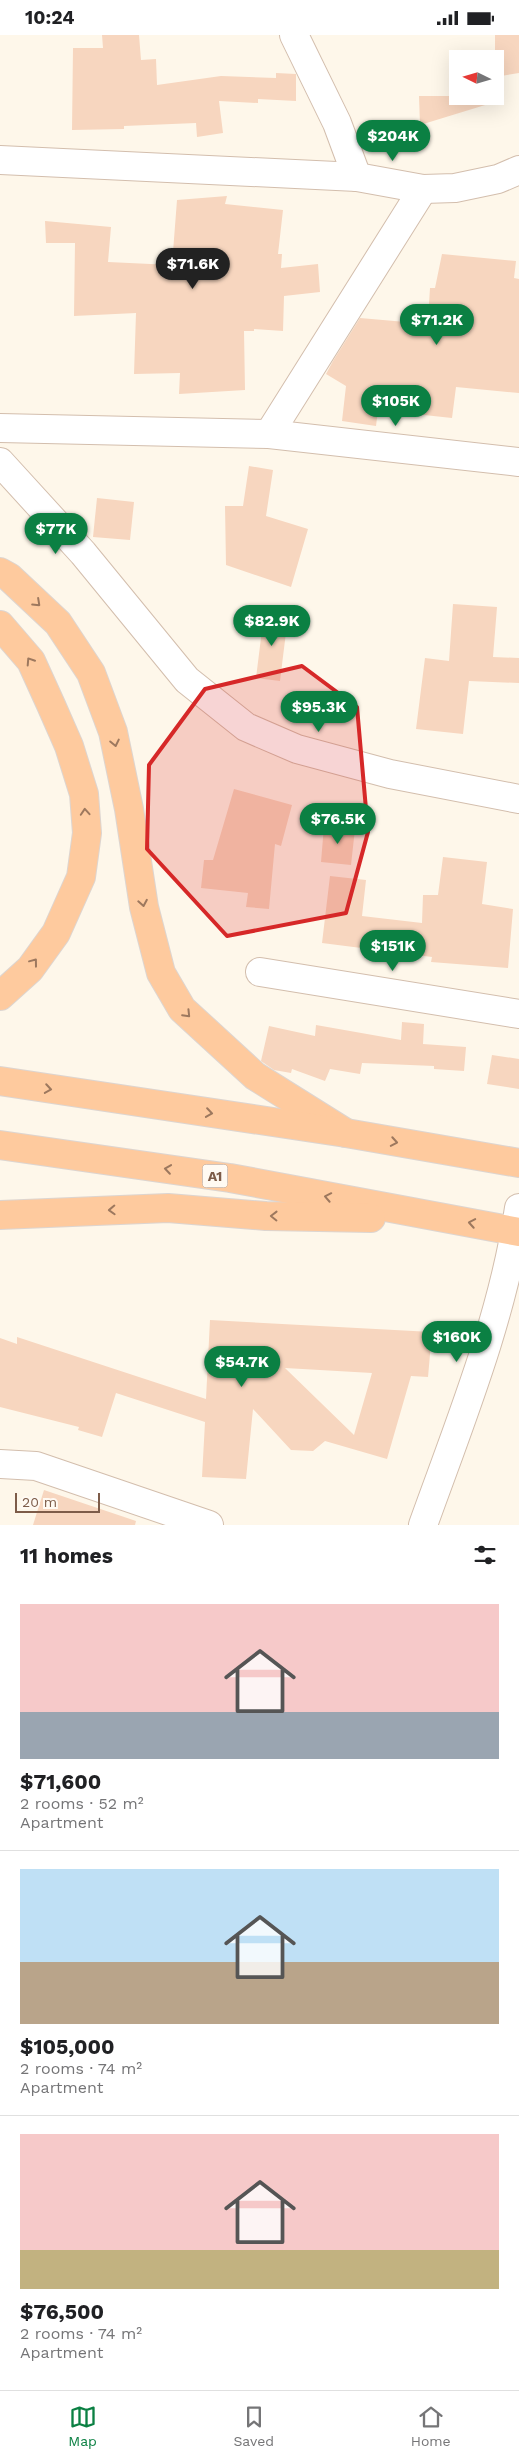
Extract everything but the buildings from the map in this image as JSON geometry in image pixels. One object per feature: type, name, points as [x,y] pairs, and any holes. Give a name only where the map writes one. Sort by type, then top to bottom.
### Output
[{"type":"highway","points":[[0,572],[58,623],[91,673],[113,731],[129,809],[144,907],[161,973],[182,1009],[255,1076],[346,1133]]},
{"type":"highway","points":[[0,625],[31,661],[52,705],[84,794],[87,833],[80,877],[56,933],[30,969],[0,997]]},
{"type":"highway","points":[[0,1081],[346,1133],[519,1163]]},
{"type":"highway","name":"A1","points":[[0,1145],[230,1178],[428,1215],[518,1223]]},
{"type":"highway","points":[[0,1215],[168,1208],[266,1216],[362,1218],[428,1215]]},
{"type":"street","points":[[294,35],[337,123],[357,177]]},
{"type":"street","points":[[0,160],[357,177],[423,189],[464,186],[498,179],[519,170]]},
{"type":"street","points":[[269,435],[423,189]]},
{"type":"street","points":[[0,428],[269,435],[519,462]]},
{"type":"street","points":[[0,462],[83,553],[187,680],[246,727],[297,749],[390,774],[519,799]]},
{"type":"street","points":[[260,971],[519,1014]]},
{"type":"street","points":[[423,1525],[470,1394],[518,1223]]},
{"type":"street","points":[[0,1464],[36,1466],[209,1525]]},
{"type":"highlighted area","points":[[302,666],[357,707],[368,832],[346,913],[227,936],[147,849],[149,765],[205,689]]}]
